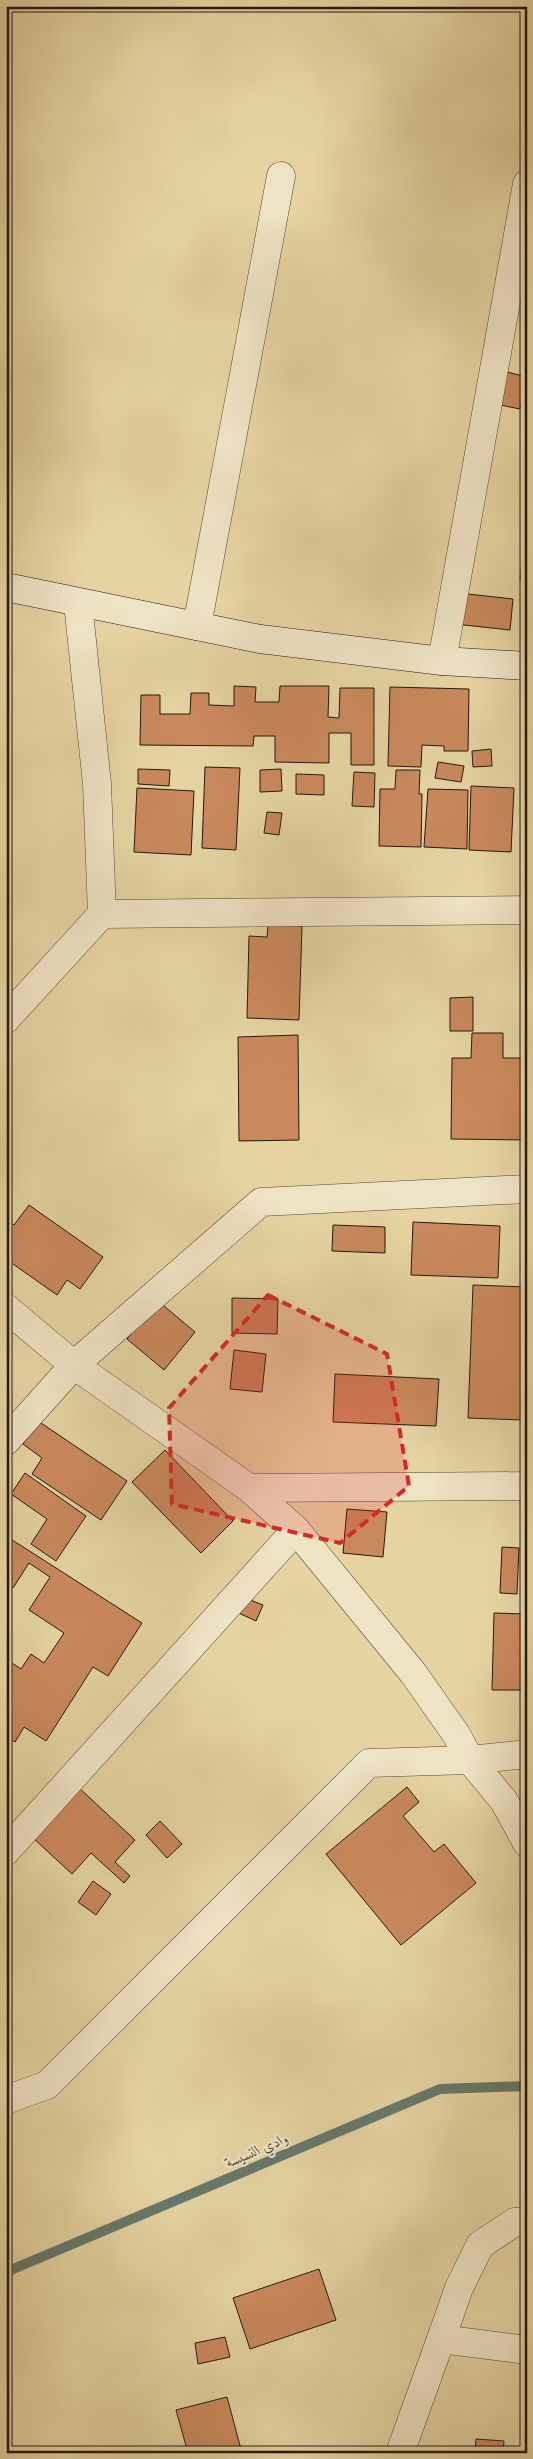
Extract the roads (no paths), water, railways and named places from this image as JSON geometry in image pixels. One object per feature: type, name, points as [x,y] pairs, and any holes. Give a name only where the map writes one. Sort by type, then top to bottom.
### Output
[{"type":"street","points":[[197,626],[281,176]]},
{"type":"street","points":[[442,661],[527,184]]},
{"type":"street","points":[[6,587],[260,639],[442,661],[527,666]]},
{"type":"street","points":[[6,1019],[102,914],[97,784],[78,602]]},
{"type":"street","points":[[102,914],[527,910]]},
{"type":"street","points":[[6,1441],[74,1365],[261,1202],[527,1189]]},
{"type":"street","points":[[6,1308],[74,1365],[249,1488],[296,1530],[414,1673],[456,1734],[470,1760],[504,1801],[527,1843]]},
{"type":"street","points":[[249,1488],[527,1486]]},
{"type":"street","points":[[6,1851],[296,1530]]},
{"type":"street","points":[[6,2100],[47,2085],[369,1763],[470,1760],[527,1754]]},
{"type":"street","points":[[400,2453],[459,2288],[480,2246],[515,2222],[527,2221]]},
{"type":"street","points":[[441,2339],[527,2350]]},
{"type":"waterway","name":"وادي النسيسة","points":[[6,2272],[440,2089],[527,2086]]}]
